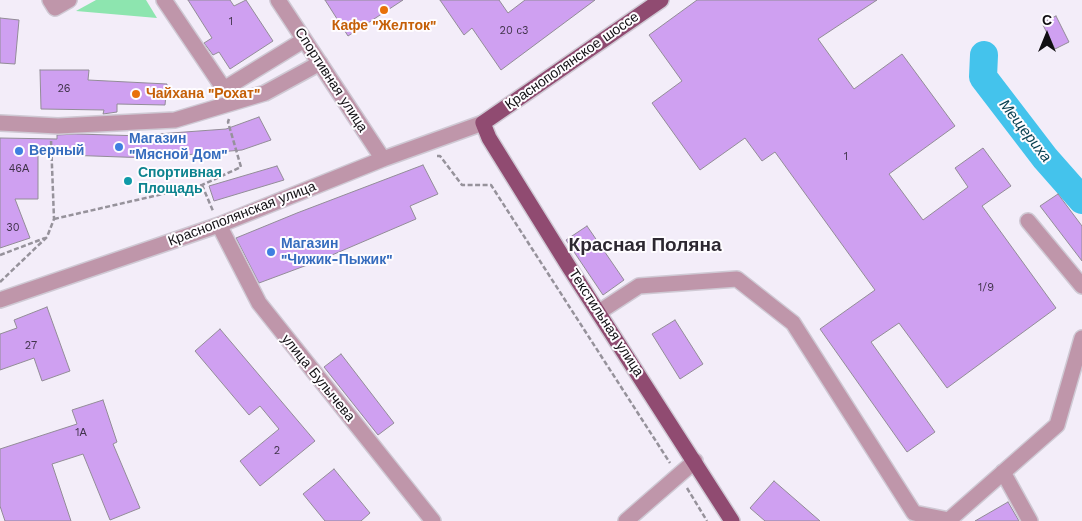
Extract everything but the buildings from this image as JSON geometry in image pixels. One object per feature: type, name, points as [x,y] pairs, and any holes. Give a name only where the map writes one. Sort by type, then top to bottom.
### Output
[{"type":"main road","name":"Краснополянское шоссе","points":[[483,123],[661,0]]},
{"type":"main road","name":"Текстильная улица","points":[[483,123],[489,138],[732,521]]},
{"type":"street","points":[[50,0],[55,8],[69,0]]},
{"type":"street","points":[[164,0],[224,89],[304,40]]},
{"type":"street","name":"Спортивная улица","points":[[278,0],[383,159]]},
{"type":"street","points":[[0,123],[51,126],[175,120],[265,93],[320,63]]},
{"type":"street","name":"Краснополянская улица","points":[[0,300],[218,225],[383,159],[483,123]]},
{"type":"street","points":[[1028,221],[1082,286]]},
{"type":"street","name":"улица Булычева","points":[[218,225],[259,303],[433,521]]},
{"type":"street","points":[[599,312],[639,286],[737,279],[792,323],[914,513],[949,520],[1057,425],[1082,338]]},
{"type":"street","points":[[626,521],[695,461]]},
{"type":"street","points":[[1003,472],[1030,521]]},
{"type":"path","points":[[54,219],[202,185],[241,167],[228,122],[231,115]]},
{"type":"path","points":[[0,282],[47,237],[54,219],[51,126]]},
{"type":"path","points":[[433,156],[440,156],[462,185],[491,184],[675,470]]},
{"type":"path","points":[[202,185],[218,225]]},
{"type":"path","points":[[0,255],[47,237]]},
{"type":"path","points":[[686,487],[707,521]]},
{"type":"green space","points":[[96,0],[146,0],[157,18],[76,11]]},
{"type":"waterway","name":"Мещериха","points":[[984,55],[983,77],[1045,158],[1082,200]]},
{"type":"place","name":"Кафе \"Желток\"","points":[[384,10]]},
{"type":"place","name":"Чайхана \"Рохат\"","points":[[136,94]]},
{"type":"place","name":"Магазин \"Мясной Дом\"","points":[[119,147]]},
{"type":"place","name":"Верный","points":[[19,151]]},
{"type":"place","name":"Спортивная Площадь","points":[[128,181]]},
{"type":"place","name":"Магазин \"Чижик-Пыжик\"","points":[[271,252]]},
{"type":"district","name":"Красная Поляна","points":[[645,245]]}]
